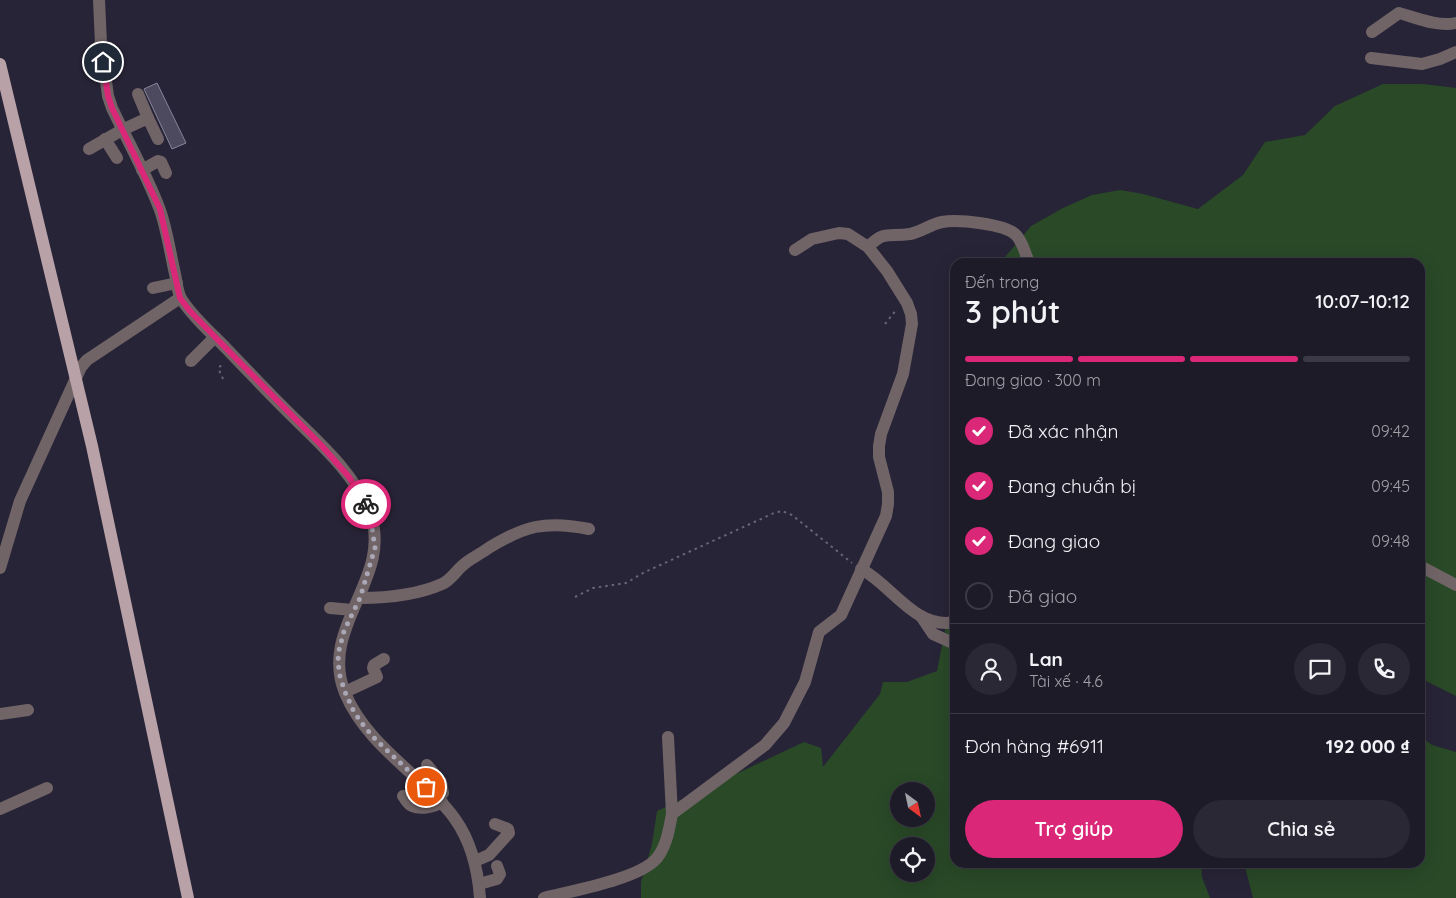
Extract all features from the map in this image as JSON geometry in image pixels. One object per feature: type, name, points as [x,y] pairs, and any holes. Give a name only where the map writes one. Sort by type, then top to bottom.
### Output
[{"type":"main road","points":[[0,64],[96,465],[188,898]]},
{"type":"street","points":[[99,0],[101,44],[108,96],[160,209],[180,298],[234,357],[322,446],[349,477],[362,496],[370,514],[375,548],[360,598],[344,631],[338,654],[339,673],[354,712],[376,740],[440,801],[456,820],[470,845],[475,861],[480,898]]},
{"type":"street","points":[[1372,32],[1399,13],[1439,24],[1448,25],[1456,23]]},
{"type":"street","points":[[1371,58],[1422,64],[1456,52]]},
{"type":"street","points":[[138,94],[158,139]]},
{"type":"street","points":[[89,149],[148,118]]},
{"type":"street","points":[[105,139],[117,158]]},
{"type":"street","points":[[142,170],[158,161],[161,162],[166,173]]},
{"type":"street","points":[[868,247],[878,237],[883,235],[909,234],[919,232],[940,222],[954,221],[1006,228],[1016,234],[1027,258]]},
{"type":"street","points":[[672,814],[765,746],[784,723],[805,682],[819,632],[842,615],[886,516],[888,492],[879,457],[879,446],[881,434],[903,374],[912,314],[887,271],[868,247],[845,233],[812,239],[795,250]]},
{"type":"street","points":[[153,288],[177,283]]},
{"type":"street","points":[[0,568],[20,501],[76,378],[87,360],[180,298]]},
{"type":"street","points":[[191,361],[215,337]]},
{"type":"street","points":[[360,598],[379,598],[431,589],[444,583],[468,561],[510,535],[529,528],[540,525],[566,525],[588,529]]},
{"type":"street","points":[[861,569],[871,574],[921,616],[934,621],[950,622]]},
{"type":"street","points":[[1425,569],[1456,585]]},
{"type":"street","points":[[330,608],[353,610]]},
{"type":"street","points":[[921,616],[933,634],[950,642]]},
{"type":"street","points":[[345,692],[377,677],[373,668],[374,665],[384,660]]},
{"type":"street","points":[[0,714],[28,710]]},
{"type":"street","points":[[544,898],[615,880],[641,869],[656,859],[666,842],[672,814],[668,738]]},
{"type":"street","points":[[403,796],[413,806],[430,807],[440,801],[443,794],[441,782],[427,765]]},
{"type":"street","points":[[0,809],[47,788]]},
{"type":"street","points":[[475,861],[489,855],[509,833],[508,829],[495,824]]},
{"type":"street","points":[[479,884],[497,879],[500,874],[497,866]]},
{"type":"path","points":[[885,324],[898,309],[907,303]]},
{"type":"path","points":[[223,379],[219,367],[234,357]]},
{"type":"path","points":[[575,597],[593,588],[626,583],[644,572],[782,511],[798,520],[861,569]]},
{"type":"green space","points":[[1383,84],[1423,84],[1456,88],[1456,696],[1425,680],[1425,258],[1004,258],[1031,226],[1063,208],[1092,195],[1120,190],[1143,194],[1198,209],[1243,175],[1265,142],[1305,135],[1335,106]]},
{"type":"green space","points":[[950,617],[950,868],[1201,868],[1202,877],[1210,898],[641,898],[641,882],[652,844],[657,811],[804,742],[821,748],[823,767],[880,694],[883,682],[907,682],[937,671],[947,620]]},
{"type":"green space","points":[[1425,740],[1432,745],[1456,752],[1456,898],[1253,898],[1245,868],[1425,868]]},
{"type":"building","points":[[157,83],[186,143],[172,149],[144,89]]},
{"type":"way so far","points":[[366,504],[374,532],[375,548],[360,598],[344,631],[338,654],[339,673],[354,712],[364,726],[376,740],[426,787]]},
{"type":"route","points":[[103,62],[108,96],[112,108],[160,209],[180,298],[189,310],[322,446],[349,477],[366,504]]}]
